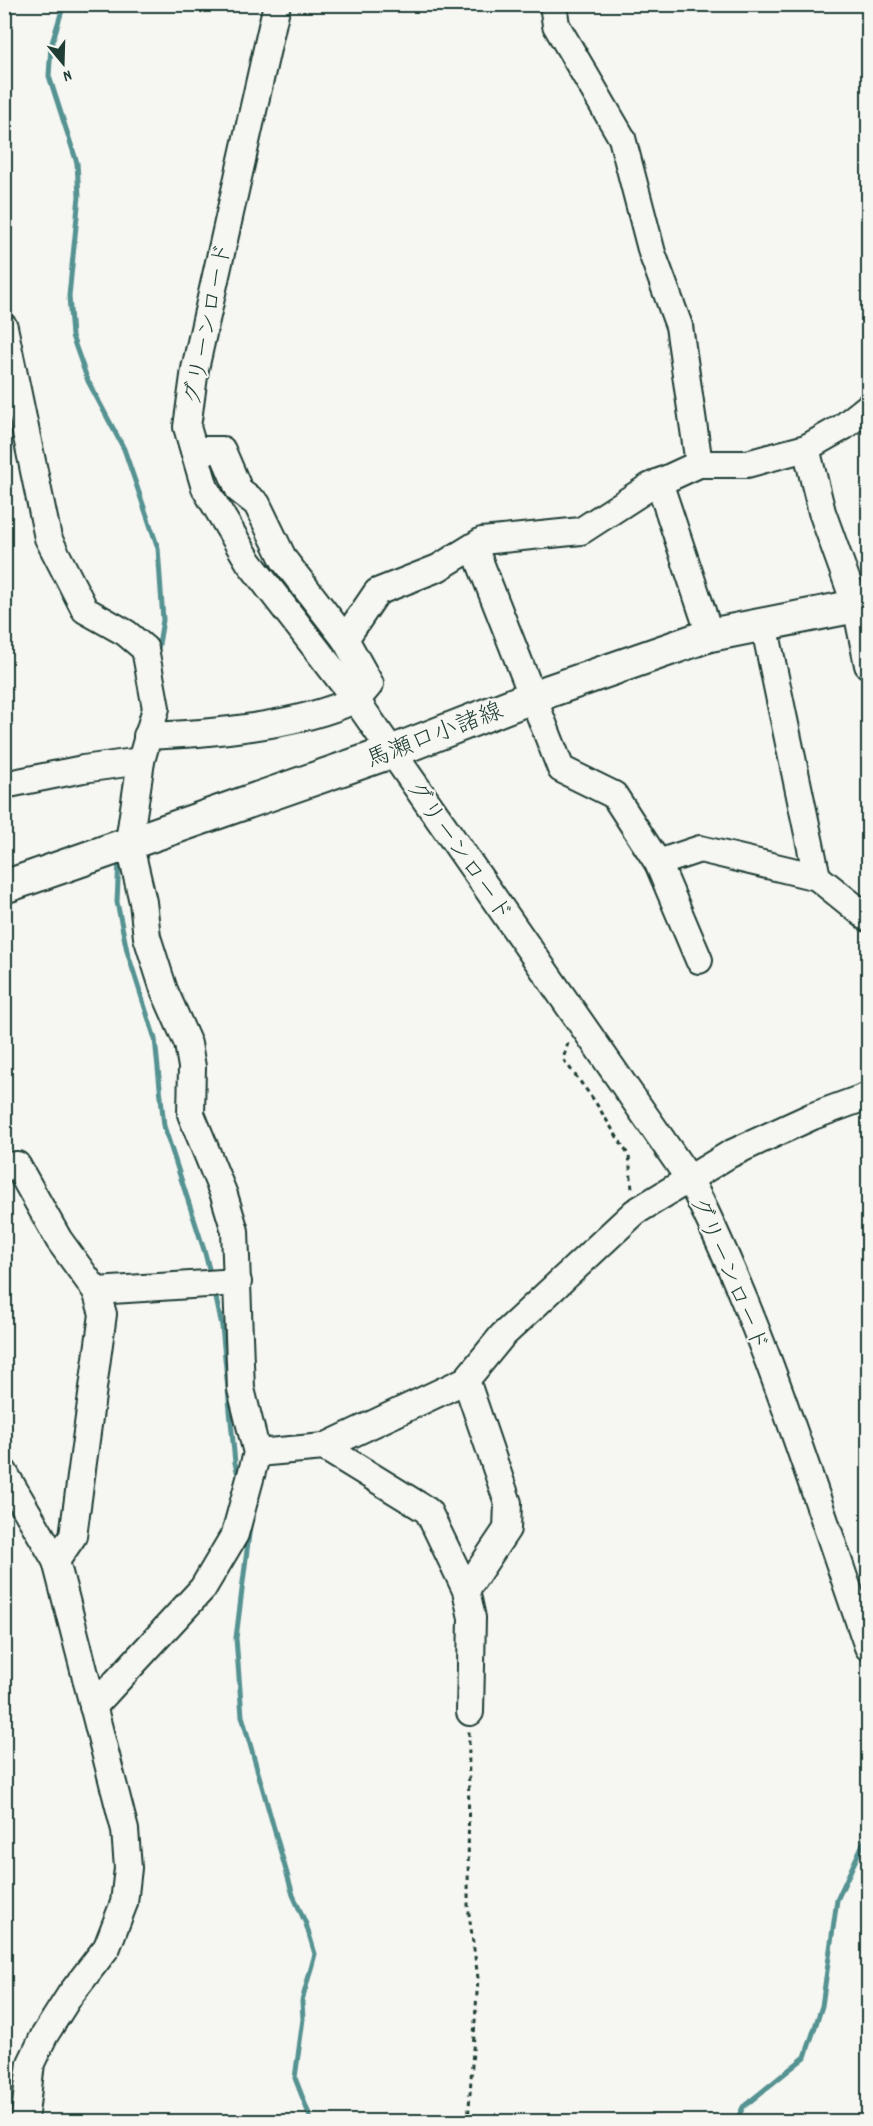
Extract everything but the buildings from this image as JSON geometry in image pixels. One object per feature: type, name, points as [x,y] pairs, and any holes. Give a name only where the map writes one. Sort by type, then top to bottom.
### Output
[{"type":"main road","name":"馬瀬口小諸線","points":[[5,886],[391,752],[532,698],[710,635],[862,603]]},
{"type":"street","name":"グリーンロード","points":[[277,4],[195,369],[187,427],[205,488],[249,562],[356,700],[690,1180],[722,1243],[753,1322],[868,1647]]},
{"type":"street","points":[[553,4],[556,25],[622,138],[652,253],[679,326],[699,464]]},
{"type":"street","points":[[4,327],[48,538],[85,610],[126,633],[145,649],[156,708],[141,761],[129,842],[143,902],[147,937],[164,990],[188,1044],[192,1067],[191,1114],[224,1195],[235,1231],[241,1389],[257,1454],[235,1534],[203,1588],[93,1707]]},
{"type":"street","points":[[345,639],[377,592],[438,568],[482,541],[581,531],[659,482],[699,464],[747,464],[806,448],[843,427],[868,407]]},
{"type":"street","points":[[806,448],[822,512],[862,603],[868,665]]},
{"type":"street","points":[[147,736],[203,734],[299,718],[356,700],[370,684],[345,639],[284,560],[257,504],[238,490],[222,450],[194,450]]},
{"type":"street","points":[[659,482],[710,635]]},
{"type":"street","points":[[474,546],[561,769],[614,795],[658,863],[699,960]]},
{"type":"street","points":[[764,624],[817,877]]},
{"type":"street","points":[[4,785],[83,769],[141,761]]},
{"type":"street","points":[[658,863],[700,849],[817,877],[868,918]]},
{"type":"street","points":[[257,1454],[324,1447],[466,1380],[502,1336],[634,1212],[730,1154],[813,1116],[868,1096]]},
{"type":"street","points":[[4,1167],[17,1165],[59,1240],[96,1291],[103,1314],[73,1536],[56,1561]]},
{"type":"street","points":[[96,1291],[238,1282]]},
{"type":"street","points":[[466,1380],[508,1503],[507,1529],[466,1590]]},
{"type":"street","points":[[324,1447],[428,1511],[466,1590],[472,1618],[470,1712]]},
{"type":"street","points":[[4,1472],[56,1561],[125,1830],[128,1868],[124,1903],[107,1947],[70,1995],[44,2036],[31,2063],[24,2121]]},
{"type":"path","points":[[585,1029],[568,1043],[563,1059],[594,1100],[629,1156],[634,1212]]},
{"type":"path","points":[[468,2121],[478,1978],[468,1907],[470,1712]]},
{"type":"waterway","points":[[64,4],[51,46],[49,76],[77,163],[79,196],[69,296],[72,336],[88,381],[124,449],[158,548],[163,620],[157,656]]},
{"type":"waterway","points":[[119,859],[117,902],[127,951],[155,1039],[164,1126],[211,1277]]},
{"type":"waterway","points":[[214,1289],[222,1326],[235,1463],[239,1479]]},
{"type":"waterway","points":[[250,1526],[236,1638],[242,1716],[293,1895],[306,1924],[315,1954],[302,2001],[303,2019],[295,2078],[312,2122]]},
{"type":"waterway","points":[[736,2122],[743,2107],[805,2057],[822,2006],[837,1900],[868,1833]]}]
